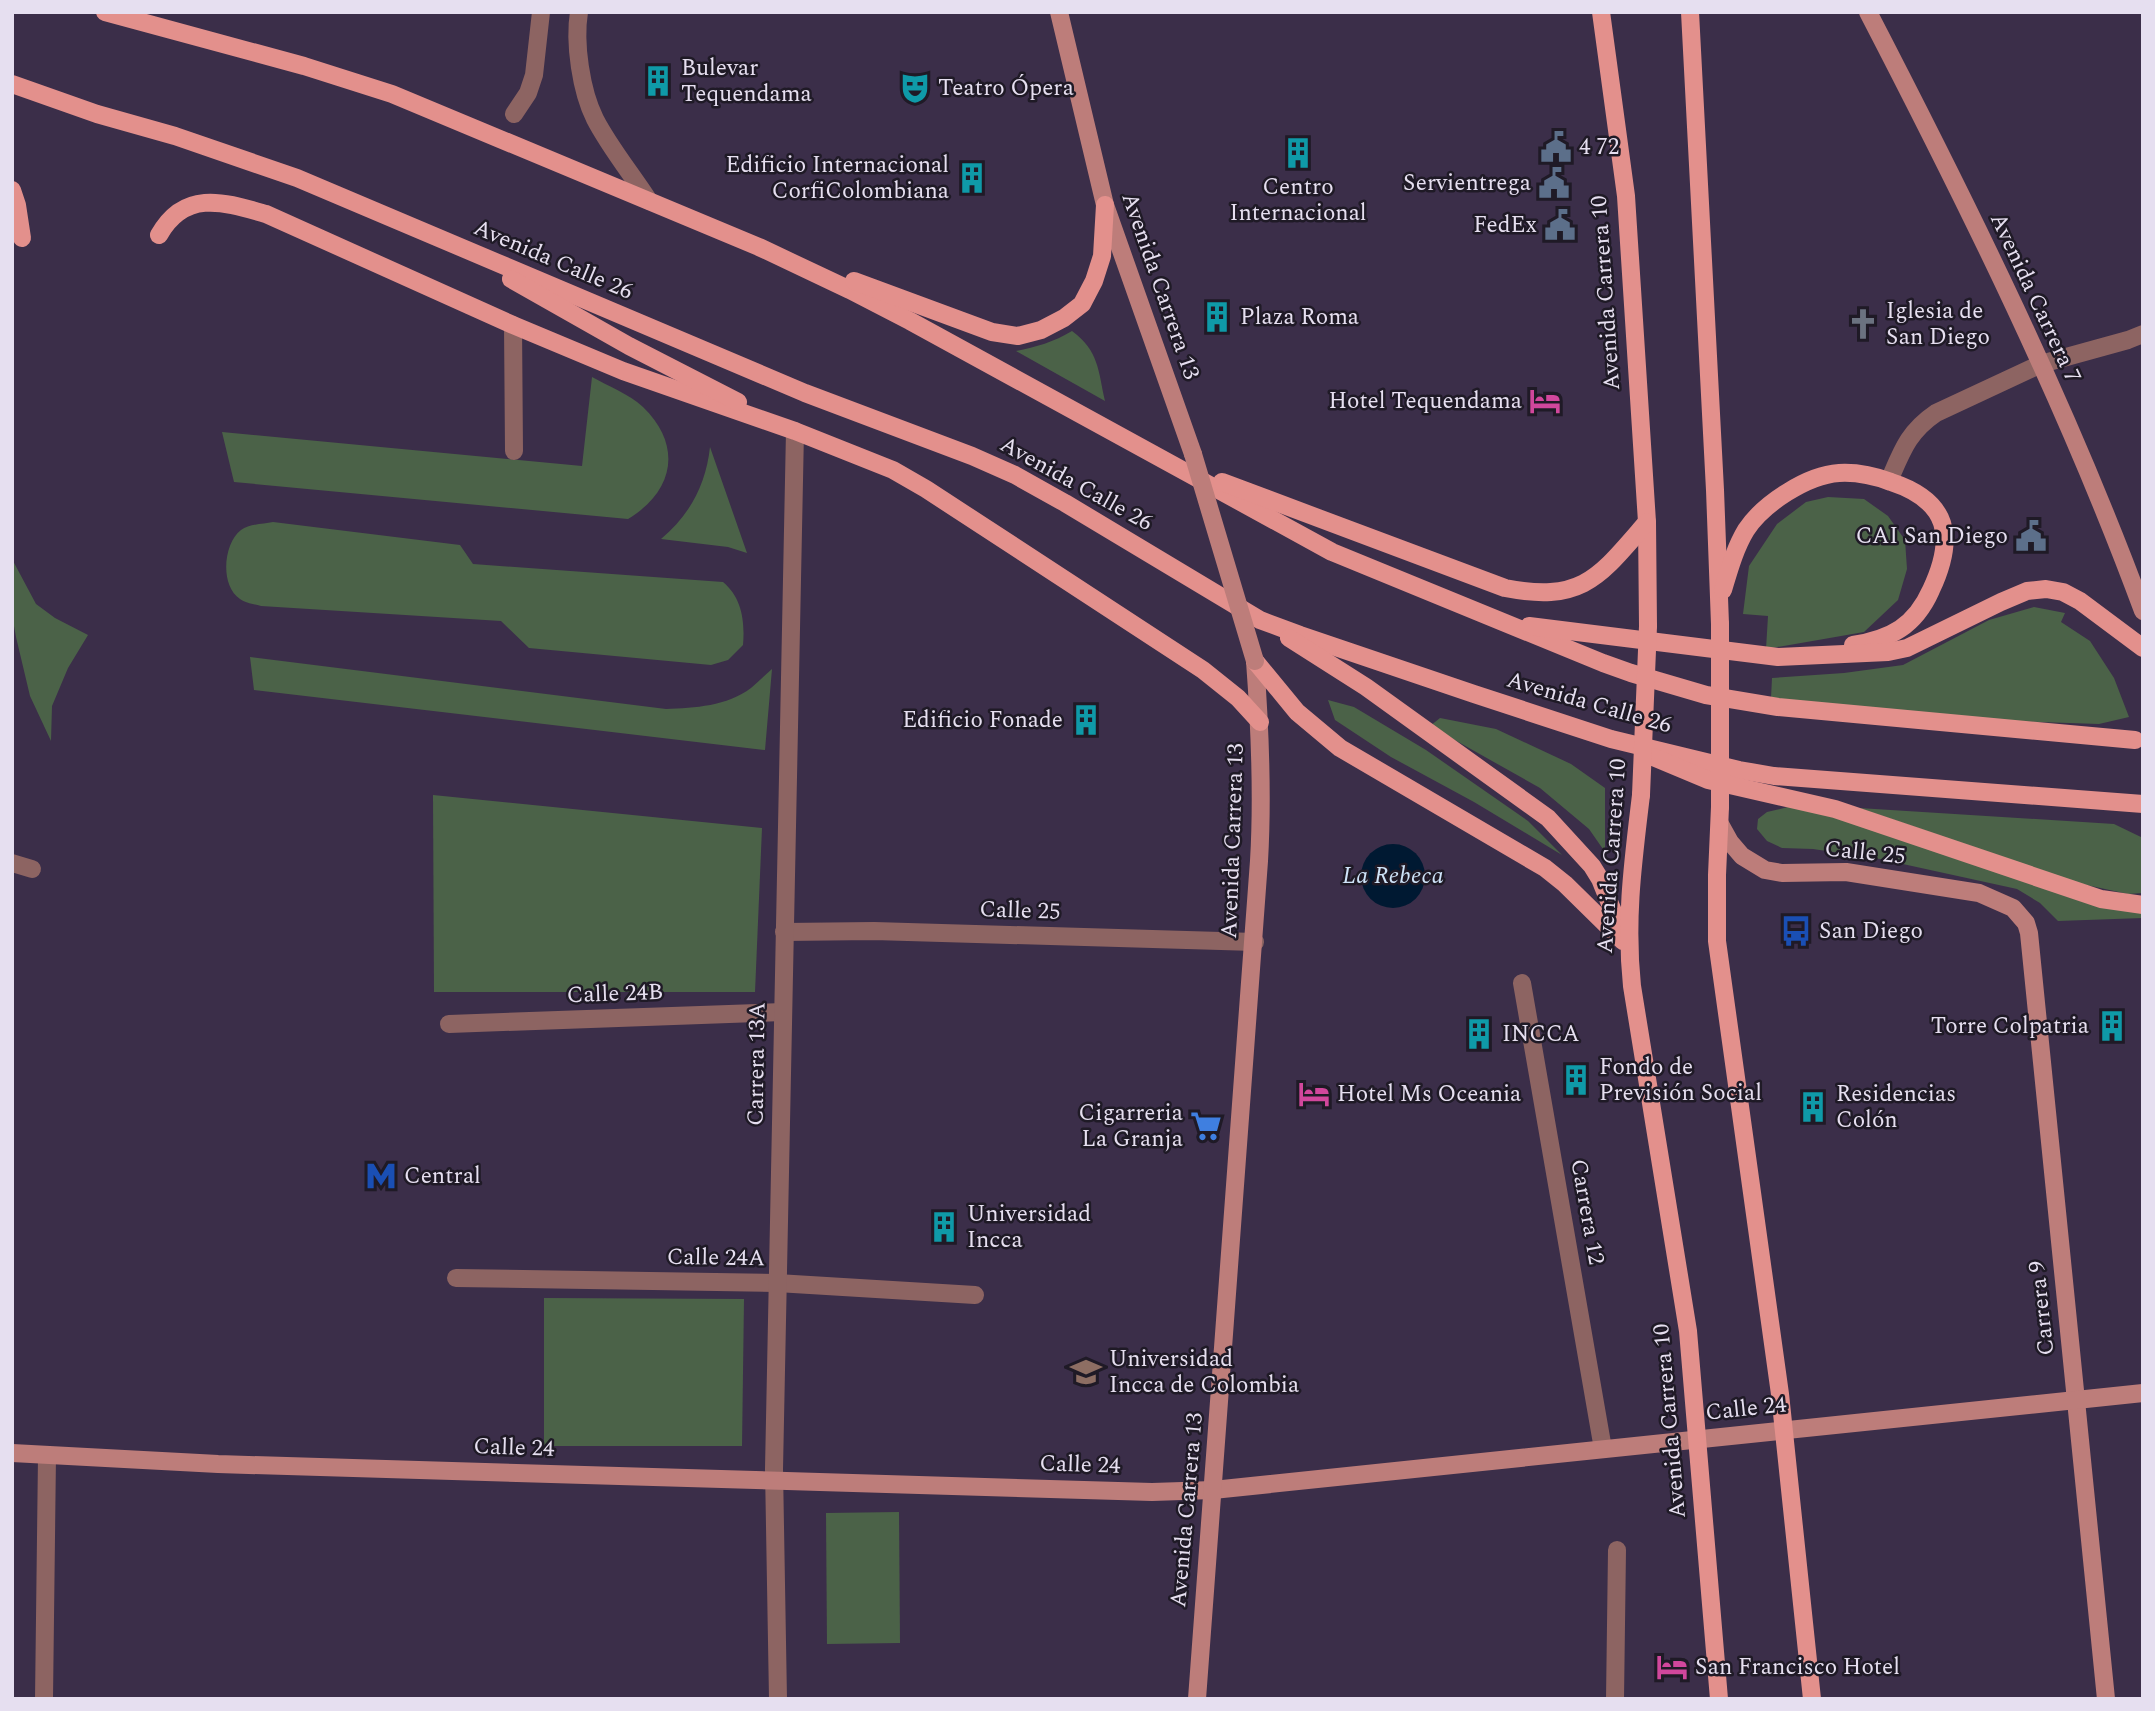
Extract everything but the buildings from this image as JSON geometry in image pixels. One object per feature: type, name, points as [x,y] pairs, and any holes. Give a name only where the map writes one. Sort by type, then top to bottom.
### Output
[{"type":"main road","name":"Avenida Calle 26","points":[[105,12],[304,66],[391,94],[759,247],[898,315],[1332,552],[1603,663],[1706,695],[1779,707],[2135,740]]},
{"type":"main road","name":"Avenida Carrera 10","points":[[1601,12],[1626,196],[1647,522],[1648,626],[1642,795],[1630,887],[1628,946],[1632,986],[1688,1331],[1718,1699]]},
{"type":"main road","points":[[1690,12],[1720,600],[1717,941],[1766,1290],[1812,1699]]},
{"type":"main road","name":"Avenida Calle 26","points":[[12,84],[297,178],[805,393],[972,456],[1015,475],[1260,620],[1462,690],[1611,739],[1774,776],[2143,804]]},
{"type":"main road","points":[[12,190],[22,239]]},
{"type":"main road","points":[[159,235],[166,222],[191,206],[218,201],[266,214],[513,325],[623,371],[794,431],[893,470],[1203,670],[1238,698],[1260,722]]},
{"type":"main road","points":[[759,247],[992,332],[1018,336],[1041,330],[1064,318],[1082,304],[1094,281],[1102,256],[1105,205]]},
{"type":"main road","points":[[433,235],[629,346],[794,431]]},
{"type":"main road","points":[[1163,460],[1505,588],[1527,592],[1566,591],[1580,586],[1602,571],[1647,522]]},
{"type":"main road","points":[[1720,600],[1735,553],[1747,529],[1763,511],[1805,482],[1839,473],[1859,475],[1889,481],[1917,492],[1931,502],[1945,532],[1944,550],[1939,573],[1927,599],[1912,620],[1895,633],[1873,642],[1778,657]]},
{"type":"main road","points":[[1506,623],[1778,657],[1866,654],[1907,648],[2001,602],[2027,591],[2046,589],[2063,592],[2080,601],[2143,648]]},
{"type":"main road","points":[[1260,620],[1366,687],[1548,818],[1592,866],[1628,946]]},
{"type":"main road","points":[[1255,661],[1297,712],[1340,748],[1545,868],[1628,946]]},
{"type":"main road","points":[[1611,739],[1708,780],[1835,809],[2101,899],[2143,905]]},
{"type":"street","points":[[514,114],[528,93],[534,75],[541,12]]},
{"type":"street","points":[[579,12],[577,23],[580,69],[591,111],[649,201]]},
{"type":"street","name":"Avenida Carrera 13","points":[[1059,12],[1105,205],[1193,454],[1255,661],[1260,722],[1262,801],[1255,942],[1196,1699]]},
{"type":"street","name":"Avenida Carrera 7","points":[[1868,12],[1919,109],[2041,364],[2143,609]]},
{"type":"street","points":[[513,325],[514,451]]},
{"type":"street","points":[[1889,481],[1911,433],[1936,413],[2041,364],[2143,334]]},
{"type":"street","name":"Carrera 13A","points":[[778,1699],[774,1480],[794,431]]},
{"type":"street","name":"Calle 25","points":[[1720,816],[1730,842],[1742,856],[1765,870],[1782,873],[1846,872],[1979,893],[2006,904],[2020,914]]},
{"type":"street","points":[[12,863],[32,869]]},
{"type":"street","name":"Carrera 9","points":[[2020,914],[2029,933],[2106,1699]]},
{"type":"street","name":"Calle 25","points":[[784,932],[873,931],[1255,942]]},
{"type":"street","name":"Carrera 12","points":[[1522,983],[1604,1449]]},
{"type":"street","name":"Calle 24B","points":[[449,1024],[783,1012]]},
{"type":"street","name":"Calle 24A","points":[[456,1278],[777,1283],[975,1295]]},
{"type":"street","name":"Calle 24","points":[[12,1453],[239,1465],[1152,1492],[1213,1490],[2143,1393]]},
{"type":"street","points":[[44,1699],[47,1456]]},
{"type":"street","points":[[1615,1699],[1617,1550]]},
{"type":"green space","points":[[1072,331],[1088,346],[1096,362],[1105,401],[1016,351],[1045,344]]},
{"type":"green space","points":[[592,377],[643,407],[656,422],[668,452],[664,482],[643,508],[628,519],[234,482],[222,432],[582,466]]},
{"type":"green space","points":[[710,447],[747,553],[728,547],[661,539],[680,520],[695,498],[705,474]]},
{"type":"green space","points":[[1828,497],[1864,499],[1888,516],[1905,540],[1907,569],[1898,600],[1864,632],[1766,649],[1768,616],[1743,614],[1749,566],[1777,524],[1806,502]]},
{"type":"green space","points":[[273,522],[460,545],[473,564],[723,582],[734,595],[741,610],[743,645],[728,660],[711,665],[529,648],[501,621],[261,606],[240,599],[234,593],[229,585],[226,565],[230,545],[241,530],[252,525]]},
{"type":"green space","points":[[12,559],[36,604],[55,618],[88,635],[68,668],[52,706],[51,741],[30,696],[16,637],[12,615]]},
{"type":"green space","points":[[2034,607],[2065,613],[2061,622],[2090,641],[2114,678],[2129,717],[2099,724],[2005,721],[1771,698],[1772,678],[1844,673],[1903,665],[1989,620]]},
{"type":"green space","points":[[250,657],[666,709],[699,707],[732,699],[751,688],[772,669],[765,750],[254,690]]},
{"type":"green space","points":[[1328,700],[1354,707],[1426,750],[1528,821],[1562,855],[1474,802],[1391,757],[1335,720]]},
{"type":"green space","points":[[1440,718],[1496,729],[1571,764],[1605,788],[1605,852],[1589,829],[1540,788],[1430,726]]},
{"type":"green space","points":[[433,795],[762,828],[755,992],[434,992]]},
{"type":"green space","points":[[1788,807],[1810,808],[2096,905],[2143,908],[2143,918],[2058,921],[2040,903],[2017,889],[1880,859],[1813,849],[1782,848],[1767,841],[1757,829],[1758,819],[1767,812]]},
{"type":"green space","points":[[1859,808],[2114,824],[2143,838],[2143,893],[2128,894],[2082,884]]},
{"type":"green space","points":[[544,1298],[744,1299],[742,1446],[544,1446]]},
{"type":"green space","points":[[899,1512],[900,1643],[827,1644],[826,1513]]},
{"type":"water","name":"La Rebeca","points":[[1393,844],[1411,850],[1419,858],[1425,876],[1419,894],[1411,902],[1393,908],[1375,902],[1367,894],[1361,876],[1367,858],[1375,850]]},
{"type":"place","name":"Bulevar Tequendama","points":[[658,81]]},
{"type":"place","name":"Teatro Ópera","points":[[915,88]]},
{"type":"place","name":"4 72","points":[[1556,147]]},
{"type":"place","name":"Centro Internacional","points":[[1298,153]]},
{"type":"place","name":"Edificio Internacional CorfiColombiana","points":[[972,178]]},
{"type":"place","name":"Servientrega","points":[[1554,183]]},
{"type":"place","name":"FedEx","points":[[1560,225]]},
{"type":"place","name":"Plaza Roma","points":[[1217,317]]},
{"type":"place","name":"Iglesia de San Diego","points":[[1863,324]]},
{"type":"place","name":"Hotel Tequendama","points":[[1545,401]]},
{"type":"place","name":"CAI San Diego","points":[[2031,536]]},
{"type":"place","name":"Edificio Fonade","points":[[1086,720]]},
{"type":"place","name":"San Diego","points":[[1796,931]]},
{"type":"place","name":"Torre Colpatria","points":[[2112,1026]]},
{"type":"place","name":"INCCA","points":[[1479,1034]]},
{"type":"place","name":"Fondo de Previsión Social","points":[[1576,1080]]},
{"type":"place","name":"Hotel Ms Oceania","points":[[1314,1094]]},
{"type":"place","name":"Residencias Colón","points":[[1813,1107]]},
{"type":"place","name":"Cigarreria La Granja","points":[[1206,1126]]},
{"type":"place","name":"Central","points":[[381,1176]]},
{"type":"place","name":"Universidad Incca","points":[[944,1227]]},
{"type":"place","name":"Universidad Incca de Colombia","points":[[1086,1372]]},
{"type":"place","name":"San Francisco Hotel","points":[[1672,1667]]}]
